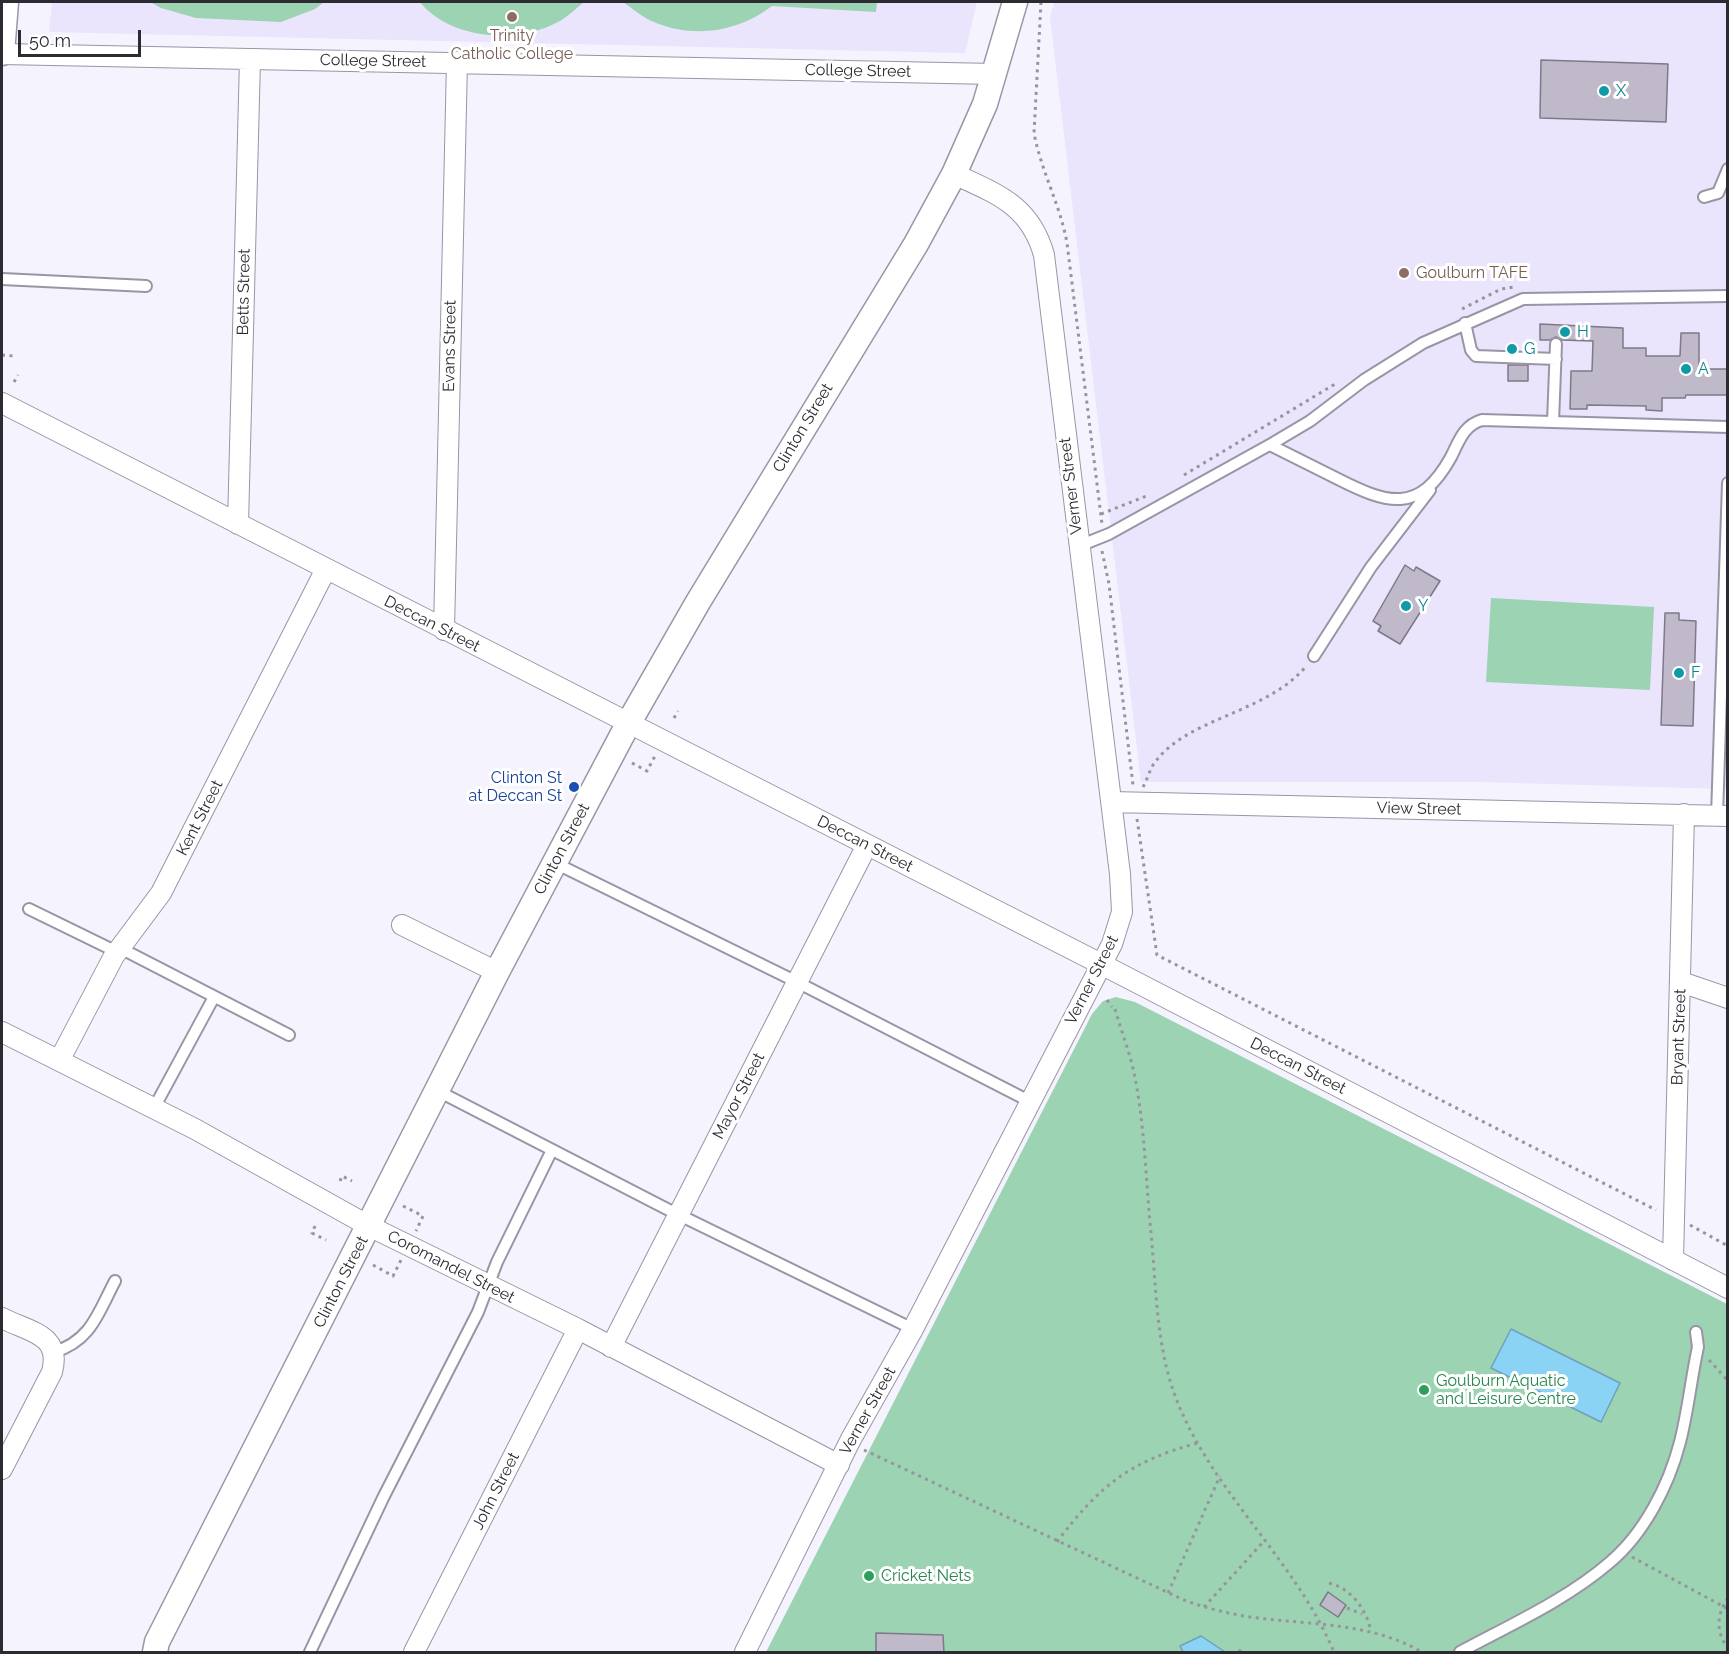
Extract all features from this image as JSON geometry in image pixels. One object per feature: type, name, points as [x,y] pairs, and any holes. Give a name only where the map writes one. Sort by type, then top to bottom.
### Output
[{"type":"street","points":[[2,54],[6,2]]},
{"type":"street","name":"Clinton Street","points":[[153,1649],[497,972],[628,724],[704,592],[916,244],[954,174],[996,74],[1015,2]]},
{"type":"street","name":"College Street","points":[[2,54],[996,74]]},
{"type":"street","name":"Betts Street","points":[[238,524],[250,59]]},
{"type":"street","name":"Evans Street","points":[[444,630],[457,62]]},
{"type":"street","name":"Verner Street","points":[[746,1653],[851,1439],[913,1329],[1031,1102],[1116,934],[1122,912],[1111,802],[1040,240],[1024,214],[1015,206],[994,192],[954,174]]},
{"type":"street","name":"Deccan Street","points":[[2,403],[867,844],[1728,1288]]},
{"type":"street","name":"Kent Street","points":[[60,1059],[118,950],[161,893],[326,569]]},
{"type":"street","name":"View Street","points":[[1111,802],[1134,795],[1722,816]]},
{"type":"street","name":"Bryant Street","points":[[1673,1260],[1684,814]]},
{"type":"street","name":"Mayor Street","points":[[611,1347],[867,844]]},
{"type":"street","points":[[402,925],[497,972]]},
{"type":"street","points":[[1681,982],[1728,998]]},
{"type":"street","name":"Coromandel Street","points":[[2,1032],[154,1108],[369,1226],[578,1329],[839,1465]]},
{"type":"street","points":[[2,1318],[39,1335],[52,1345],[54,1352],[52,1372],[2,1469]]},
{"type":"street","name":"John Street","points":[[414,1653],[578,1329]]},
{"type":"lane","points":[[1704,196],[1718,194],[1728,169]]},
{"type":"lane","points":[[2,279],[147,286]]},
{"type":"lane","points":[[1079,546],[1102,537],[1300,428],[1384,367],[1423,343],[1523,299],[1728,296]]},
{"type":"lane","points":[[1466,323],[1471,350],[1476,356],[1556,359]]},
{"type":"lane","points":[[1553,422],[1556,344]]},
{"type":"lane","points":[[1314,656],[1371,567],[1419,506],[1464,433],[1476,422],[1728,427]]},
{"type":"lane","points":[[1270,445],[1365,493],[1387,500],[1410,498],[1429,488],[1437,480]]},
{"type":"lane","points":[[1722,816],[1728,483]]},
{"type":"lane","points":[[555,862],[797,982],[1031,1102]]},
{"type":"lane","points":[[29,909],[118,950],[289,1035]]},
{"type":"lane","points":[[154,1108],[214,997]]},
{"type":"lane","points":[[438,1091],[679,1214],[913,1329]]},
{"type":"lane","points":[[310,1653],[388,1488],[478,1312],[497,1262],[552,1150]]},
{"type":"lane","points":[[54,1352],[69,1348],[88,1332],[115,1281]]},
{"type":"lane","points":[[1460,1653],[1556,1599],[1611,1563],[1654,1507],[1669,1475],[1680,1442],[1698,1347],[1696,1332]]},
{"type":"path","points":[[1041,2],[1034,133],[1038,153],[1058,202],[1067,243],[1101,514],[1103,561],[1109,584],[1134,795],[1157,955],[1728,1246]]},
{"type":"path","points":[[1457,311],[1515,286]]},
{"type":"path","points":[[2,354],[14,356]]},
{"type":"path","points":[[14,382],[18,375]]},
{"type":"path","points":[[1182,476],[1336,382]]},
{"type":"path","points":[[1101,514],[1154,493]]},
{"type":"path","points":[[1134,795],[1143,788],[1152,767],[1167,750],[1202,728],[1273,694],[1299,673],[1314,656]]},
{"type":"path","points":[[674,718],[678,711]]},
{"type":"path","points":[[632,763],[647,771],[655,756]]},
{"type":"path","points":[[1107,1000],[1114,1008],[1138,1095],[1164,1355],[1180,1407],[1198,1443],[1321,1623],[1334,1653]]},
{"type":"path","points":[[340,1181],[342,1176],[352,1181]]},
{"type":"path","points":[[403,1206],[423,1216],[416,1231]]},
{"type":"path","points":[[315,1226],[312,1233],[326,1240]]},
{"type":"path","points":[[373,1265],[393,1276],[402,1259]]},
{"type":"path","points":[[1698,1347],[1728,1381]]},
{"type":"path","points":[[851,1439],[866,1451],[1168,1593],[1204,1607],[1257,1618],[1321,1623],[1371,1631],[1385,1635],[1422,1653]]},
{"type":"path","points":[[1058,1542],[1085,1505],[1132,1467],[1170,1450],[1198,1443]]},
{"type":"path","points":[[1168,1593],[1220,1476]]},
{"type":"path","points":[[1204,1607],[1265,1540]]},
{"type":"path","points":[[1621,1551],[1728,1609]]},
{"type":"path","points":[[1329,1583],[1349,1592],[1371,1631]]},
{"type":"path","points":[[1728,1598],[1723,1606],[1718,1629],[1728,1648]]},
{"type":"path","points":[[1347,1608],[1364,1615]]},
{"type":"shaded area","name":"Trinity Catholic College","points":[[52,2],[977,2],[965,53],[49,32]]},
{"type":"shaded area","name":"Goulburn TAFE","points":[[1054,2],[1727,2],[1727,789],[1479,782],[1141,782],[1050,17]]},
{"type":"green space","points":[[150,2],[324,2],[315,9],[281,22],[196,18],[161,8]]},
{"type":"green space","points":[[420,2],[584,2],[562,20],[542,29],[524,34],[485,35],[449,24],[433,15]]},
{"type":"green space","points":[[623,2],[877,2],[876,12],[772,6],[745,22],[715,30],[700,31],[669,27],[654,22]]},
{"type":"green space","points":[[1491,598],[1654,607],[1650,690],[1486,682]]},
{"type":"green space","points":[[1116,997],[1135,1002],[1727,1304],[1727,1652],[766,1652],[1092,1014],[1103,1001]]},
{"type":"water","points":[[1511,1329],[1620,1383],[1601,1422],[1491,1368]]},
{"type":"water","points":[[1201,1636],[1225,1652],[1183,1652],[1180,1646]]},
{"type":"building","name":"X","points":[[1541,60],[1668,64],[1666,122],[1540,118]]},
{"type":"building","name":"A","points":[[1540,324],[1623,328],[1623,348],[1646,348],[1646,356],[1680,356],[1681,333],[1699,333],[1699,369],[1728,369],[1728,395],[1686,395],[1685,398],[1662,398],[1662,411],[1646,410],[1646,406],[1587,405],[1587,409],[1570,409],[1571,371],[1592,371],[1593,341],[1562,340],[1556,337],[1550,340],[1540,340]]},
{"type":"building","points":[[1508,365],[1528,365],[1528,381],[1508,381]]},
{"type":"building","name":"Y","points":[[1405,565],[1414,571],[1416,567],[1440,581],[1400,644],[1378,631],[1381,626],[1373,621]]},
{"type":"building","name":"F","points":[[1665,613],[1679,613],[1679,620],[1696,621],[1693,726],[1661,725]]},
{"type":"building","points":[[1328,1592],[1346,1605],[1338,1617],[1320,1605]]},
{"type":"building","points":[[876,1633],[943,1635],[944,1653],[876,1653]]},
{"type":"place","name":"Trinity Catholic College","points":[[512,17]]},
{"type":"place","name":"X","points":[[1604,91]]},
{"type":"place","name":"Goulburn TAFE","points":[[1404,273]]},
{"type":"place","name":"H","points":[[1565,332]]},
{"type":"place","name":"G","points":[[1512,349]]},
{"type":"place","name":"A","points":[[1686,369]]},
{"type":"place","name":"Y","points":[[1406,606]]},
{"type":"place","name":"F","points":[[1679,673]]},
{"type":"place","name":"Clinton St at Deccan St","points":[[574,787]]},
{"type":"place","name":"Goulburn Aquatic and Leisure Centre","points":[[1424,1390]]},
{"type":"place","name":"Cricket Nets","points":[[869,1576]]}]
